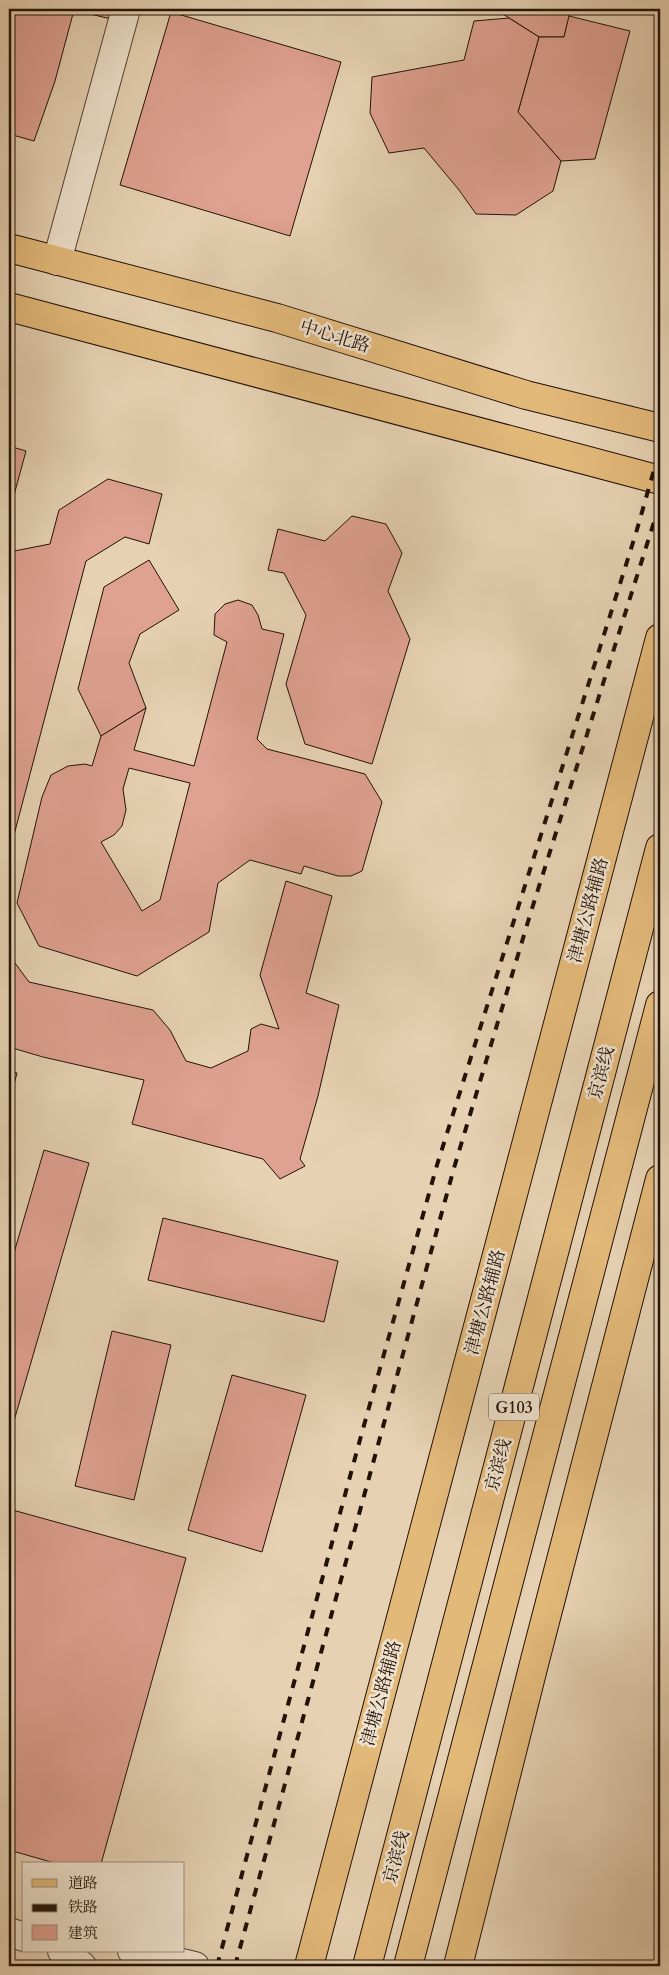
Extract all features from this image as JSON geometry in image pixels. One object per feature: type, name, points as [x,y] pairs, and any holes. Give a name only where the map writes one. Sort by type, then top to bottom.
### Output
[{"type":"main road","name":"中心北路","points":[[9,248],[277,318],[526,395],[660,428]]},
{"type":"main road","points":[[9,307],[660,480]]},
{"type":"main road","points":[[616,417],[642,419],[660,417]]},
{"type":"main road","points":[[600,464],[660,472]]},
{"type":"main road","name":"津塘公路辅路","points":[[309,1966],[660,638]]},
{"type":"main road","name":"京滨线","points":[[367,1966],[660,848]]},
{"type":"main road","name":"G103","points":[[408,1966],[660,1005]]},
{"type":"main road","points":[[458,1966],[537,1651],[652,1246],[660,1179]]},
{"type":"street","points":[[57,261],[126,9]]},
{"type":"street","points":[[9,1932],[22,1936]]},
{"type":"street","points":[[49,1966],[53,1952]]},
{"type":"street","points":[[63,1952],[82,1966]]},
{"type":"street","points":[[136,1952],[195,1966]]},
{"type":"building","points":[[9,9],[118,9],[115,20],[74,10],[55,81],[34,141],[9,134]]},
{"type":"building","points":[[495,9],[571,9],[564,37],[539,37]]},
{"type":"building","points":[[171,12],[341,62],[290,236],[120,185]]},
{"type":"building","points":[[569,16],[630,31],[595,159],[561,161],[518,112],[539,37],[564,37]]},
{"type":"building","points":[[509,18],[539,37],[518,112],[561,161],[553,191],[516,215],[476,214],[424,148],[389,153],[370,113],[372,77],[464,60],[474,21]]},
{"type":"building","points":[[9,446],[26,451],[11,506],[9,505]]},
{"type":"building","points":[[108,479],[162,494],[149,544],[125,537],[86,561],[9,854],[9,552],[50,544],[59,510]]},
{"type":"building","points":[[352,516],[386,524],[402,553],[388,591],[410,639],[372,764],[305,744],[286,684],[306,615],[284,573],[268,570],[278,529],[325,541]]},
{"type":"building","points":[[149,560],[179,610],[140,634],[129,663],[146,708],[101,736],[78,689],[104,587]]},
{"type":"building","points":[[238,600],[252,605],[258,615],[262,629],[284,634],[257,739],[267,749],[365,774],[382,802],[362,871],[351,876],[338,876],[304,866],[301,874],[250,860],[218,883],[209,932],[137,976],[39,946],[17,903],[42,797],[51,775],[68,766],[85,764],[92,766],[101,736],[146,708],[134,750],[194,766],[227,642],[214,635],[215,614],[225,604]],"holes":[[[129,768],[190,783],[160,900],[142,911],[101,842],[114,835],[122,826],[126,810],[123,789]]]},
{"type":"building","points":[[286,881],[332,896],[306,993],[339,1005],[318,1096],[300,1159],[305,1166],[280,1179],[263,1159],[132,1124],[144,1080],[43,1057],[9,1047],[9,955],[29,982],[153,1010],[170,1030],[186,1061],[211,1068],[248,1051],[251,1029],[261,1024],[279,1029],[260,975]]},
{"type":"building","points":[[9,1071],[17,1073],[9,1104]]},
{"type":"building","points":[[44,1150],[89,1163],[9,1438],[9,1270]]},
{"type":"building","points":[[163,1218],[338,1261],[324,1322],[148,1280]]},
{"type":"building","points":[[112,1331],[171,1345],[134,1500],[75,1486]]},
{"type":"building","points":[[232,1375],[306,1395],[262,1552],[188,1530]]},
{"type":"building","points":[[9,1509],[186,1558],[102,1862],[51,1862],[9,1850]]},
{"type":"railway","points":[[217,1966],[361,1436],[437,1165],[636,533],[660,449]]},
{"type":"railway","points":[[235,1966],[454,1168],[530,915],[660,503]]}]
